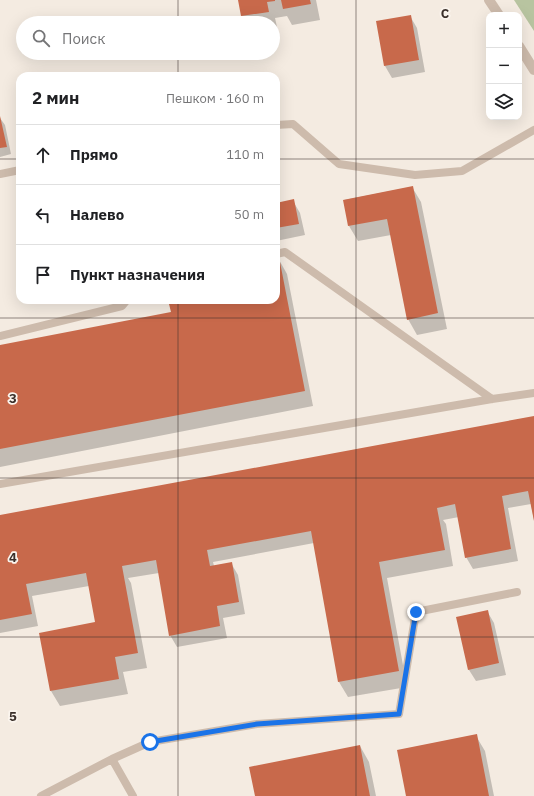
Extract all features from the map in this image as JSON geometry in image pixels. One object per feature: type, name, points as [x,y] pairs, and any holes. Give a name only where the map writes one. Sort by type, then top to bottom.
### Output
[{"type":"street","points":[[490,0],[497,12]]},
{"type":"street","points":[[520,48],[534,70]]},
{"type":"lane","points":[[280,125],[293,124],[339,164],[415,175],[462,171],[534,130]]},
{"type":"lane","points":[[0,174],[16,171]]},
{"type":"lane","points":[[280,253],[285,252],[492,399]]},
{"type":"lane","points":[[0,336],[122,306],[124,304]]},
{"type":"lane","points":[[0,484],[534,393]]},
{"type":"lane","points":[[41,796],[112,759],[150,742],[257,724],[399,714],[416,612],[517,592]]},
{"type":"lane","points":[[112,759],[133,796]]},
{"type":"green space","points":[[514,0],[534,0],[534,31],[522,12]]},
{"type":"building","points":[[238,0],[275,1],[267,2],[269,12],[241,16]]},
{"type":"building","points":[[281,0],[310,0],[311,4],[283,9]]},
{"type":"building","points":[[411,15],[419,60],[384,66],[376,21]]},
{"type":"building","points":[[0,116],[7,147],[0,148]]},
{"type":"building","points":[[413,186],[438,313],[407,320],[387,219],[348,226],[343,200]]},
{"type":"building","points":[[294,199],[299,224],[280,227],[280,202]]},
{"type":"building","points":[[280,262],[305,391],[0,449],[0,345],[171,312],[169,304],[280,304]]},
{"type":"building","points":[[534,416],[534,521],[528,491],[502,496],[511,549],[465,558],[455,504],[437,508],[445,550],[379,562],[399,671],[338,682],[311,531],[207,550],[210,566],[232,562],[239,602],[217,606],[220,626],[169,636],[156,560],[122,566],[138,653],[115,657],[119,679],[50,691],[39,633],[95,622],[86,573],[26,584],[32,614],[0,620],[0,515]]},
{"type":"building","points":[[488,610],[499,663],[468,670],[456,617]]},
{"type":"building","points":[[477,734],[489,796],[406,796],[397,750]]},
{"type":"building","points":[[360,745],[370,796],[255,796],[249,767]]},
{"type":"route","points":[[150,742],[257,724],[399,714],[416,612]]}]
